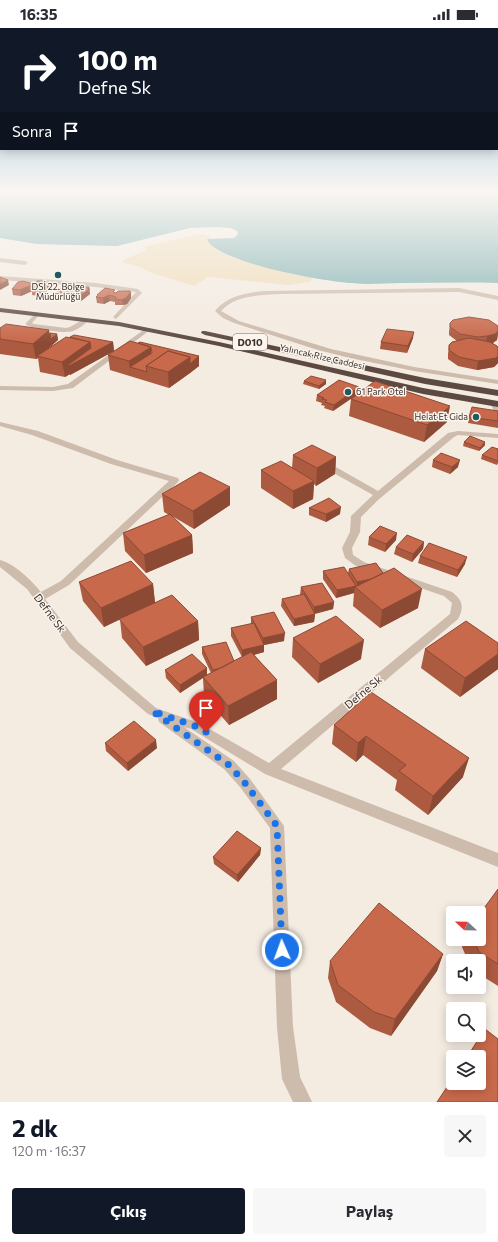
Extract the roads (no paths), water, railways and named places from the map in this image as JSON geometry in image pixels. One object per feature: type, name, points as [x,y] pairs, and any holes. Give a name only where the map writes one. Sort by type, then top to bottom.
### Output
[{"type":"highway","name":"Yalıncak Rize Caddesi","points":[[0,303],[116,317],[229,337],[425,380],[498,394]]},
{"type":"highway","name":"Yalıncak Rize Caddesi","points":[[0,310],[86,320],[147,330],[219,344],[423,391],[497,406]]},
{"type":"street","points":[[0,260],[25,263]]},
{"type":"street","points":[[0,278],[96,285],[138,291],[139,293],[116,317]]},
{"type":"street","points":[[498,298],[466,291],[452,290],[275,292],[256,294],[235,299],[224,304],[218,311],[220,314],[240,323],[329,351],[407,368],[498,382]]},
{"type":"street","points":[[37,314],[28,324],[66,330],[72,329],[86,320]]},
{"type":"street","points":[[0,388],[53,390],[70,386],[147,330]]},
{"type":"street","points":[[0,424],[36,433],[114,462],[175,480],[65,583],[39,598]]},
{"type":"street","name":"Defne Sk","points":[[0,564],[6,566],[31,587],[74,645],[152,711],[195,726],[270,770],[454,616],[458,606],[458,602],[448,594],[360,564],[348,556],[347,548],[355,532],[356,516],[378,495],[451,435],[458,433],[498,436]]},
{"type":"street","points":[[320,462],[378,495]]},
{"type":"street","points":[[152,711],[229,765],[245,783],[277,826],[284,1027],[291,1079],[303,1102]]},
{"type":"street","points":[[270,770],[498,860]]},
{"type":"water","points":[[25,242],[133,242],[117,246],[37,244]]},
{"type":"water","points":[[210,242],[498,242],[498,283],[364,284],[339,282],[297,275],[249,263],[214,247]]},
{"type":"place","name":"DSİ 22. Bölge Müdürlüğü","points":[[58,275]]},
{"type":"place","name":"61 Park Otel","points":[[348,392]]},
{"type":"place","name":"Helat Et Gida","points":[[476,417]]}]
